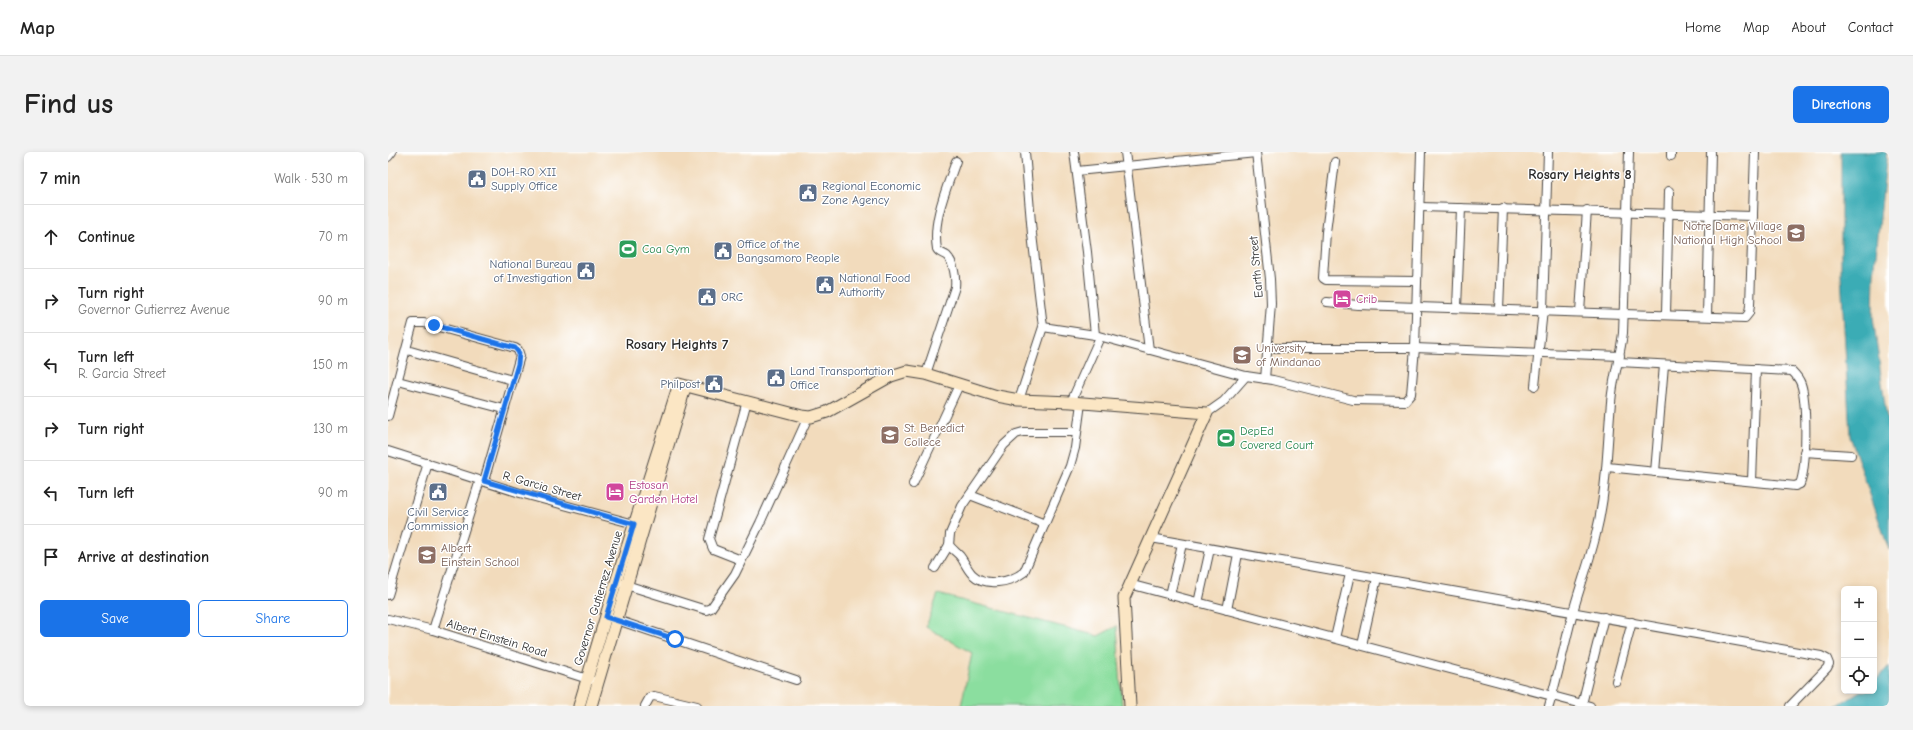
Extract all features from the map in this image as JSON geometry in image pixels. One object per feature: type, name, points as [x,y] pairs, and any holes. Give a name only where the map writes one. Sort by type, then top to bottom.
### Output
[{"type":"street","points":[[388,156],[392,152]]},
{"type":"street","points":[[1019,400],[1043,327],[1025,152]]},
{"type":"street","points":[[948,545],[961,557],[970,573],[977,578],[986,582],[998,582],[1017,576],[1026,570],[1070,466],[1075,448],[1076,402],[1098,336],[1074,152]]},
{"type":"street","points":[[1125,152],[1149,350]]},
{"type":"street","points":[[1077,171],[1256,152]]},
{"type":"street","name":"Earth Street","points":[[1256,152],[1270,279],[1271,304],[1269,348],[1265,379]]},
{"type":"street","points":[[1043,327],[1098,336],[1246,376],[1265,379],[1353,400],[1402,402],[1408,400],[1415,348],[1422,152]]},
{"type":"street","points":[[1535,386],[1540,352],[1543,310],[1548,152]]},
{"type":"street","points":[[1549,706],[1573,612],[1596,534],[1607,467],[1611,400],[1614,378],[1619,359],[1624,313],[1629,152]]},
{"type":"street","points":[[1708,316],[1711,152]]},
{"type":"street","points":[[1327,302],[1358,305],[1666,314],[1743,318],[1749,313],[1755,152]]},
{"type":"street","points":[[926,374],[956,282],[951,263],[946,256],[937,249],[935,235],[943,199],[956,161]]},
{"type":"street","points":[[1335,162],[1325,240],[1323,278],[1326,280],[1356,281],[1417,281]]},
{"type":"street","points":[[1666,314],[1669,191]]},
{"type":"street","points":[[1420,207],[1628,211],[1753,216]]},
{"type":"street","points":[[1457,308],[1461,208]]},
{"type":"street","points":[[1499,309],[1503,208]]},
{"type":"street","points":[[1580,312],[1587,210]]},
{"type":"street","points":[[388,416],[407,350],[412,325],[416,322],[502,344],[515,348],[519,353],[518,364],[482,480],[433,630]]},
{"type":"street","points":[[1269,348],[1415,348],[1540,352],[1619,359],[1664,365],[1792,371],[1801,383],[1804,398],[1804,452],[1802,478],[1798,486],[1607,467]]},
{"type":"street","points":[[407,350],[512,380]]},
{"type":"street","points":[[1655,472],[1664,365]]},
{"type":"street","points":[[1752,481],[1756,369]]},
{"type":"street","points":[[741,560],[714,549],[709,541],[747,402],[808,417],[827,412],[899,372],[907,371],[926,374],[997,396],[1019,400],[1076,402],[1207,413]]},
{"type":"street","points":[[1130,706],[1124,598],[1207,413],[1224,401],[1246,376]]},
{"type":"street","points":[[398,381],[504,409]]},
{"type":"street","name":"Governor Gutierrez Avenue","points":[[579,706],[587,679],[611,618],[628,585],[640,525],[683,384],[747,402]]},
{"type":"street","points":[[913,484],[959,385]]},
{"type":"street","points":[[616,582],[708,610],[714,606],[735,574],[782,476],[808,417]]},
{"type":"street","points":[[935,568],[948,545],[950,534],[962,506],[1004,446],[1017,433],[1076,432]]},
{"type":"street","name":"R. Garcia Street","points":[[388,451],[482,480],[640,525]]},
{"type":"street","points":[[1804,452],[1851,455]]},
{"type":"street","points":[[388,595],[428,463]]},
{"type":"street","points":[[970,495],[1045,524]]},
{"type":"street","name":"Governor Gutierrez Avenue","points":[[591,706],[598,682],[611,618],[616,582],[640,525]]},
{"type":"street","points":[[1151,538],[1350,574],[1632,622],[1821,656],[1827,659],[1829,664],[1827,668],[1790,706]]},
{"type":"street","points":[[1170,595],[1182,544]]},
{"type":"street","points":[[1198,603],[1210,549]]},
{"type":"street","points":[[1227,610],[1238,554]]},
{"type":"street","points":[[1335,638],[1350,574]]},
{"type":"street","points":[[1362,645],[1377,578]]},
{"type":"street","points":[[1129,584],[1590,706]]},
{"type":"street","points":[[1582,704],[1604,617]]},
{"type":"street","points":[[611,618],[796,680]]},
{"type":"street","name":"Albert Einstein Road","points":[[388,619],[433,630],[598,682]]},
{"type":"street","points":[[1616,681],[1632,622]]},
{"type":"street","points":[[645,706],[647,700],[654,696],[691,705]]},
{"type":"green space","points":[[938,594],[1098,636],[1117,626],[1122,706],[961,706],[972,653],[926,627]]},
{"type":"water","points":[[1841,152],[1887,152],[1874,274],[1873,317],[1889,434],[1889,550],[1850,436],[1841,274]]},
{"type":"water","points":[[1889,666],[1889,706],[1836,706],[1855,694],[1877,694],[1877,679]]},
{"type":"place","name":"DOH-RO XII Supply Office","points":[[477,179]]},
{"type":"place","name":"Regional Economic Zone Agency","points":[[808,193]]},
{"type":"place","name":"Notre Dame Village National High School","points":[[1796,233]]},
{"type":"place","name":"Coa Gym","points":[[628,249]]},
{"type":"place","name":"Office of the Bangsamoro People","points":[[723,251]]},
{"type":"place","name":"National Bureau of Investigation","points":[[586,271]]},
{"type":"place","name":"National Food Authority","points":[[825,285]]},
{"type":"place","name":"ORC","points":[[707,297]]},
{"type":"place","name":"Crib","points":[[1342,299]]},
{"type":"place","name":"University of Mindanao","points":[[1242,355]]},
{"type":"place","name":"Land Transportation Office","points":[[776,378]]},
{"type":"place","name":"Philpost","points":[[714,384]]},
{"type":"place","name":"St. Benedict Collece","points":[[890,435]]},
{"type":"place","name":"DepEd Covered Court","points":[[1226,438]]},
{"type":"place","name":"Civil Service Commission","points":[[438,492]]},
{"type":"place","name":"Estosan Garden Hotel","points":[[615,492]]},
{"type":"place","name":"Albert Einstein School","points":[[427,555]]},
{"type":"district","name":"Rosary Heights 8","points":[[1580,174]]},
{"type":"district","name":"Rosary Heights 7","points":[[677,344]]},
{"type":"route","points":[[434,325],[515,348],[518,350],[520,356],[484,481],[520,493],[634,524],[606,617],[675,639]]}]
